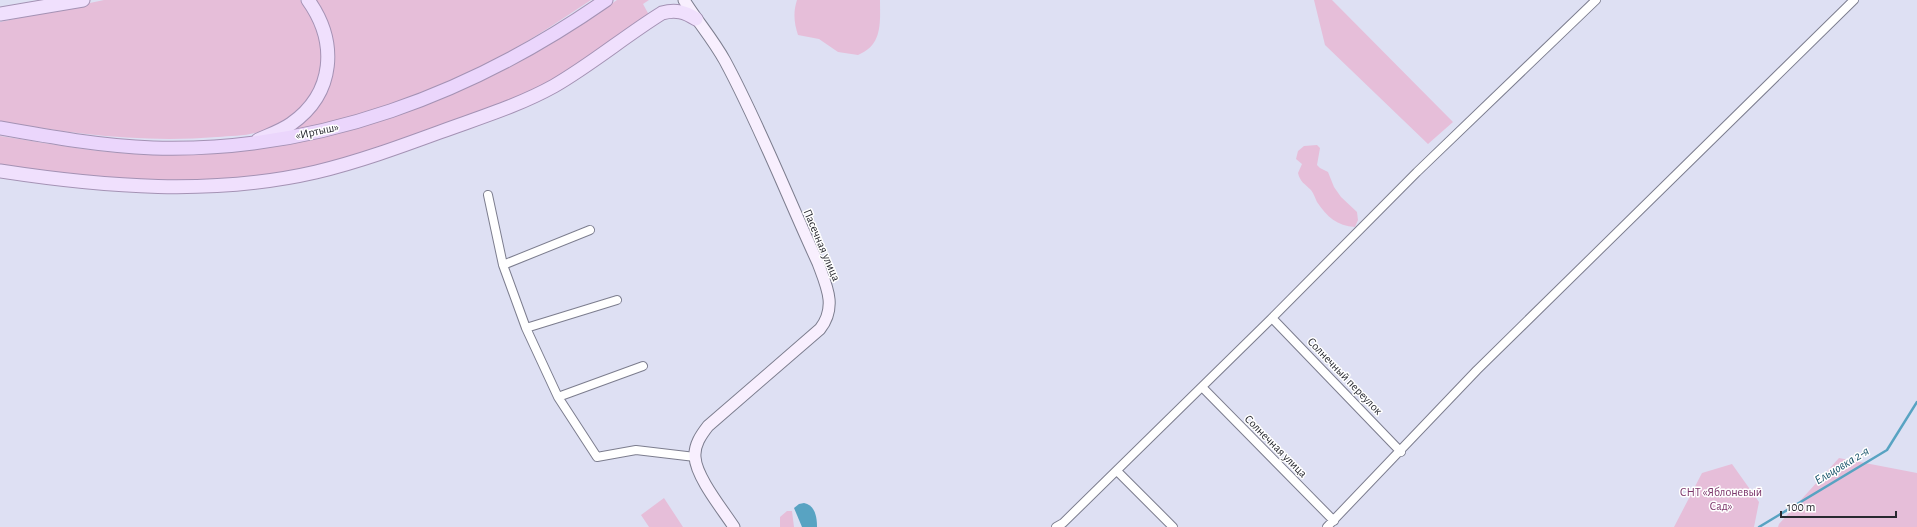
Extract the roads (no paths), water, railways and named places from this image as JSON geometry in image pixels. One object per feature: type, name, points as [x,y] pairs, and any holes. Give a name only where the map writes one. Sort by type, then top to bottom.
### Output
[{"type":"highway","name":"«Иртыш»","points":[[0,128],[75,140],[152,148],[244,145],[332,129],[405,107],[441,93],[488,71],[560,30],[606,0]]},
{"type":"main road","points":[[0,14],[55,0]]},
{"type":"main road","points":[[0,14],[83,0]]},
{"type":"main road","points":[[244,145],[273,134],[290,125],[308,109],[320,90],[327,69],[328,44],[320,18],[308,0]]},
{"type":"main road","points":[[560,30],[585,17],[610,0]]},
{"type":"main road","name":"Пасечная улица","points":[[684,0],[696,19],[711,37],[743,98],[818,263],[827,287],[830,305],[829,313],[820,330],[708,426],[696,446],[695,457]]},
{"type":"main road","points":[[0,172],[82,182],[162,186],[240,184],[315,172],[396,148],[532,97],[572,75],[662,13],[677,10],[685,12],[696,19]]},
{"type":"main road","points":[[695,457],[696,465],[709,490],[734,527]]},
{"type":"street","points":[[1062,526],[1417,172],[1596,0]]},
{"type":"street","points":[[1327,527],[1477,370],[1854,0]]},
{"type":"street","points":[[488,195],[503,265],[526,328],[558,397],[597,457],[636,450],[695,457]]},
{"type":"street","points":[[503,265],[590,230]]},
{"type":"street","points":[[526,328],[618,300]]},
{"type":"street","name":"Солнечный переулок","points":[[1272,318],[1400,452]]},
{"type":"street","points":[[558,397],[644,366]]},
{"type":"street","name":"Солнечная улица","points":[[1202,388],[1334,521]]},
{"type":"street","points":[[1117,471],[1173,527]]},
{"type":"water","points":[[804,503],[811,506],[815,512],[817,527],[802,527],[794,508],[799,504]]},
{"type":"waterway","name":"Ельцовка 2-я","points":[[1759,527],[1887,450],[1917,402]]},
{"type":"park label","name":"СНТ «Яблоневый Сад»","points":[[1721,499]]}]
